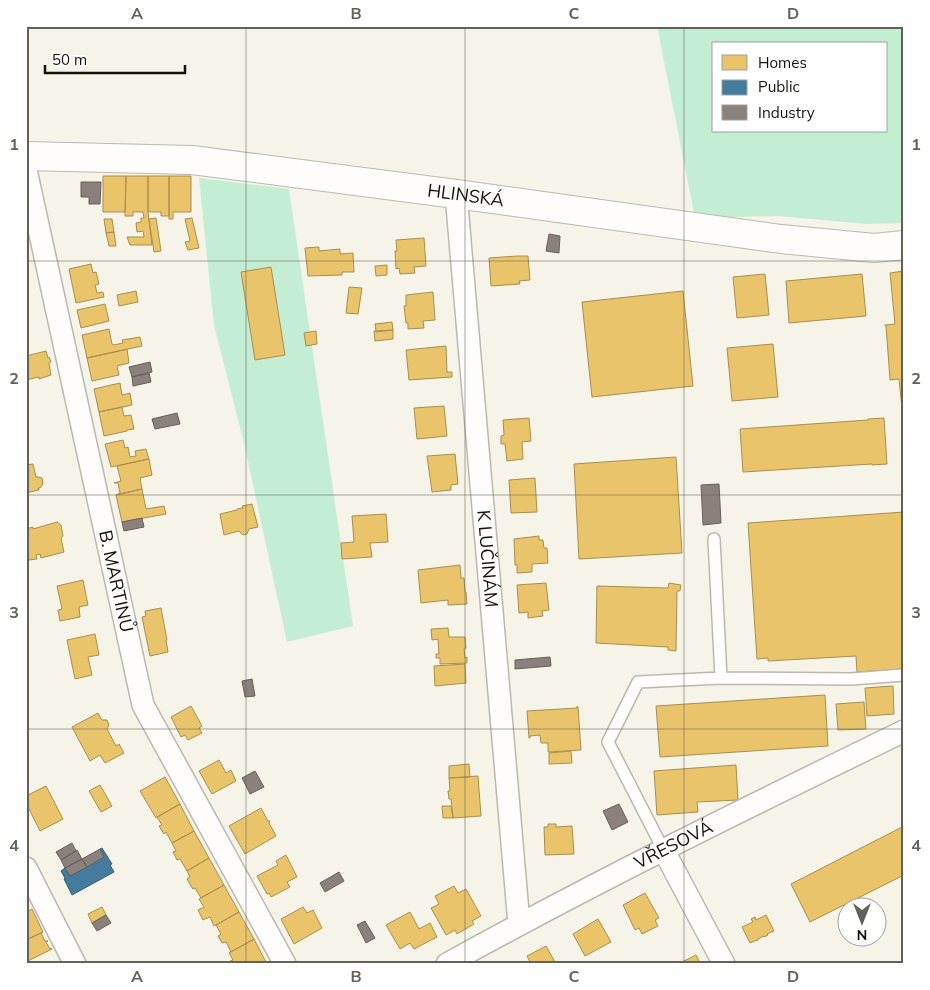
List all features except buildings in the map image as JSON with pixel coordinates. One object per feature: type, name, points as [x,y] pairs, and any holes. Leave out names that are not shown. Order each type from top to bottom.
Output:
[{"type":"street","name":"HLINSKÁ","points":[[26,156],[192,160],[781,239],[874,248],[904,245]]},
{"type":"street","name":"B. MARTINŮ","points":[[26,170],[143,705],[286,964]]},
{"type":"street","name":"K LUČINÁM","points":[[456,194],[519,924]]},
{"type":"street","name":"VŘESOVÁ","points":[[447,964],[519,924],[664,849],[904,731]]},
{"type":"street","points":[[664,849],[724,964]]},
{"type":"street","points":[[26,868],[74,964]]},
{"type":"lane","points":[[714,539],[721,678]]},
{"type":"lane","points":[[664,849],[608,742],[638,682],[721,678],[851,679],[904,675]]},
{"type":"green space","points":[[657,26],[904,26],[904,223],[866,224],[779,216],[695,218]]},
{"type":"green space","points":[[199,178],[289,189],[353,626],[287,642],[244,443],[214,325]]}]
